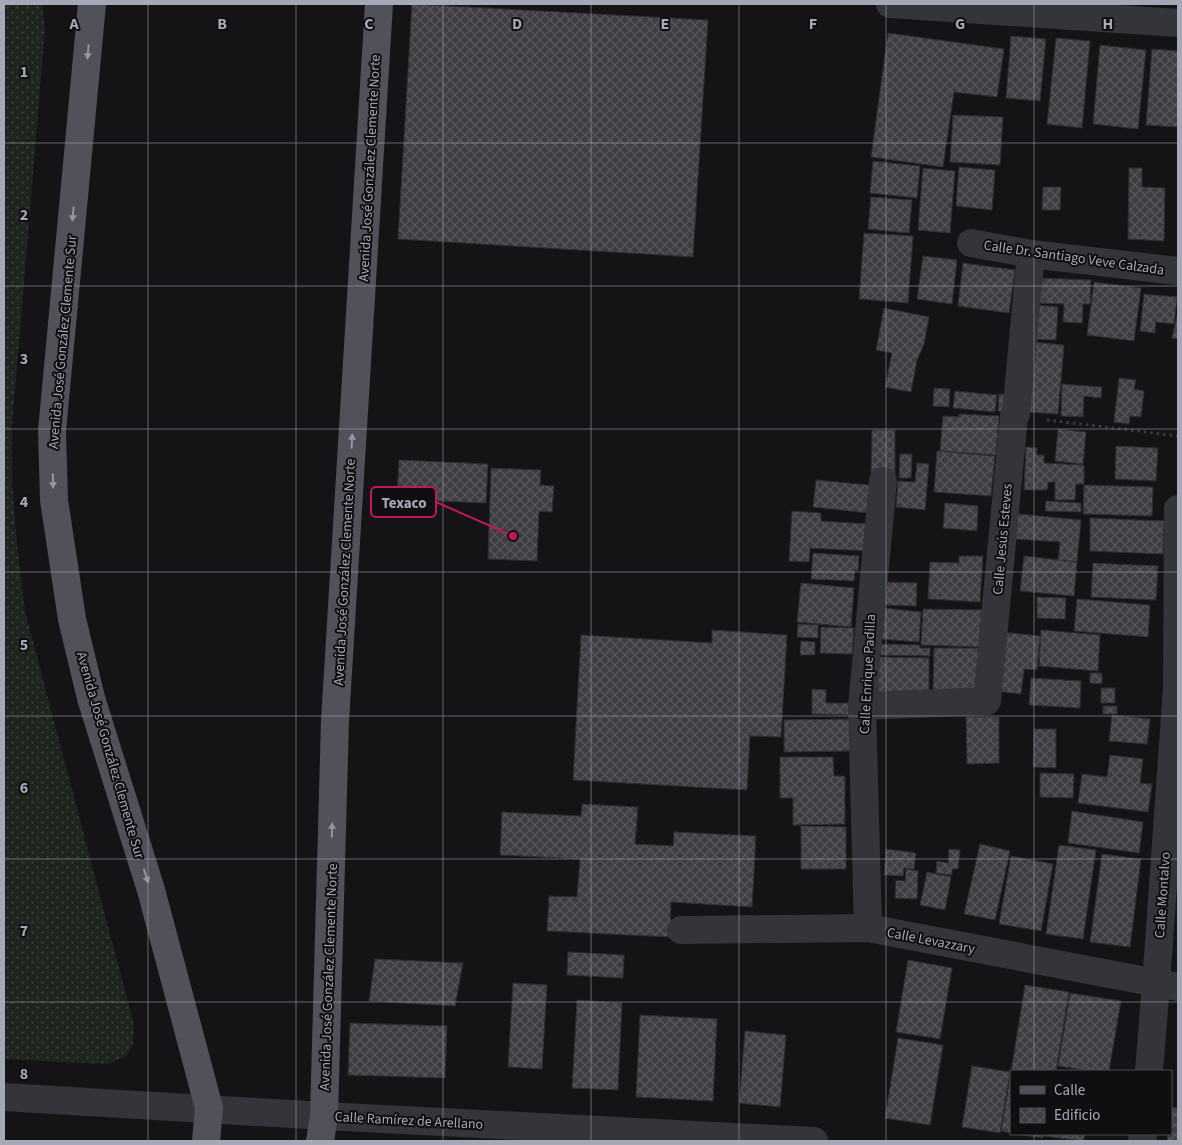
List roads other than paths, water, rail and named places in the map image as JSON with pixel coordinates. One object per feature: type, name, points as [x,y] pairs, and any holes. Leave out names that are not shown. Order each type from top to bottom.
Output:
[{"type":"main road","name":"Avenida José González Clemente Sur","points":[[92,4],[52,430],[54,500],[72,619],[91,698],[151,890],[209,1108],[206,1141]]},
{"type":"main road","name":"Avenida José González Clemente Norte","points":[[322,1129],[335,721],[378,4]]},
{"type":"street","points":[[890,4],[1135,12],[1178,24]]},
{"type":"street","name":"Calle Dr. Santiago Veve Calzada","points":[[971,243],[1031,254],[1178,271]]},
{"type":"street","name":"Calle Jesús Esteves","points":[[862,706],[987,701],[1031,254]]},
{"type":"street","name":"Calle Enrique Padilla","points":[[868,928],[862,706],[883,481]]},
{"type":"street","name":"Calle Montalvo","points":[[1148,1070],[1167,986],[1176,688],[1178,509]]},
{"type":"street","name":"Calle Levazzary","points":[[681,930],[868,928],[1167,986]]},
{"type":"street","name":"Calle Ramírez de Arellano","points":[[4,1097],[209,1108],[322,1129],[814,1141]]},
{"type":"place","name":"Texaco","points":[[513,536]]}]
